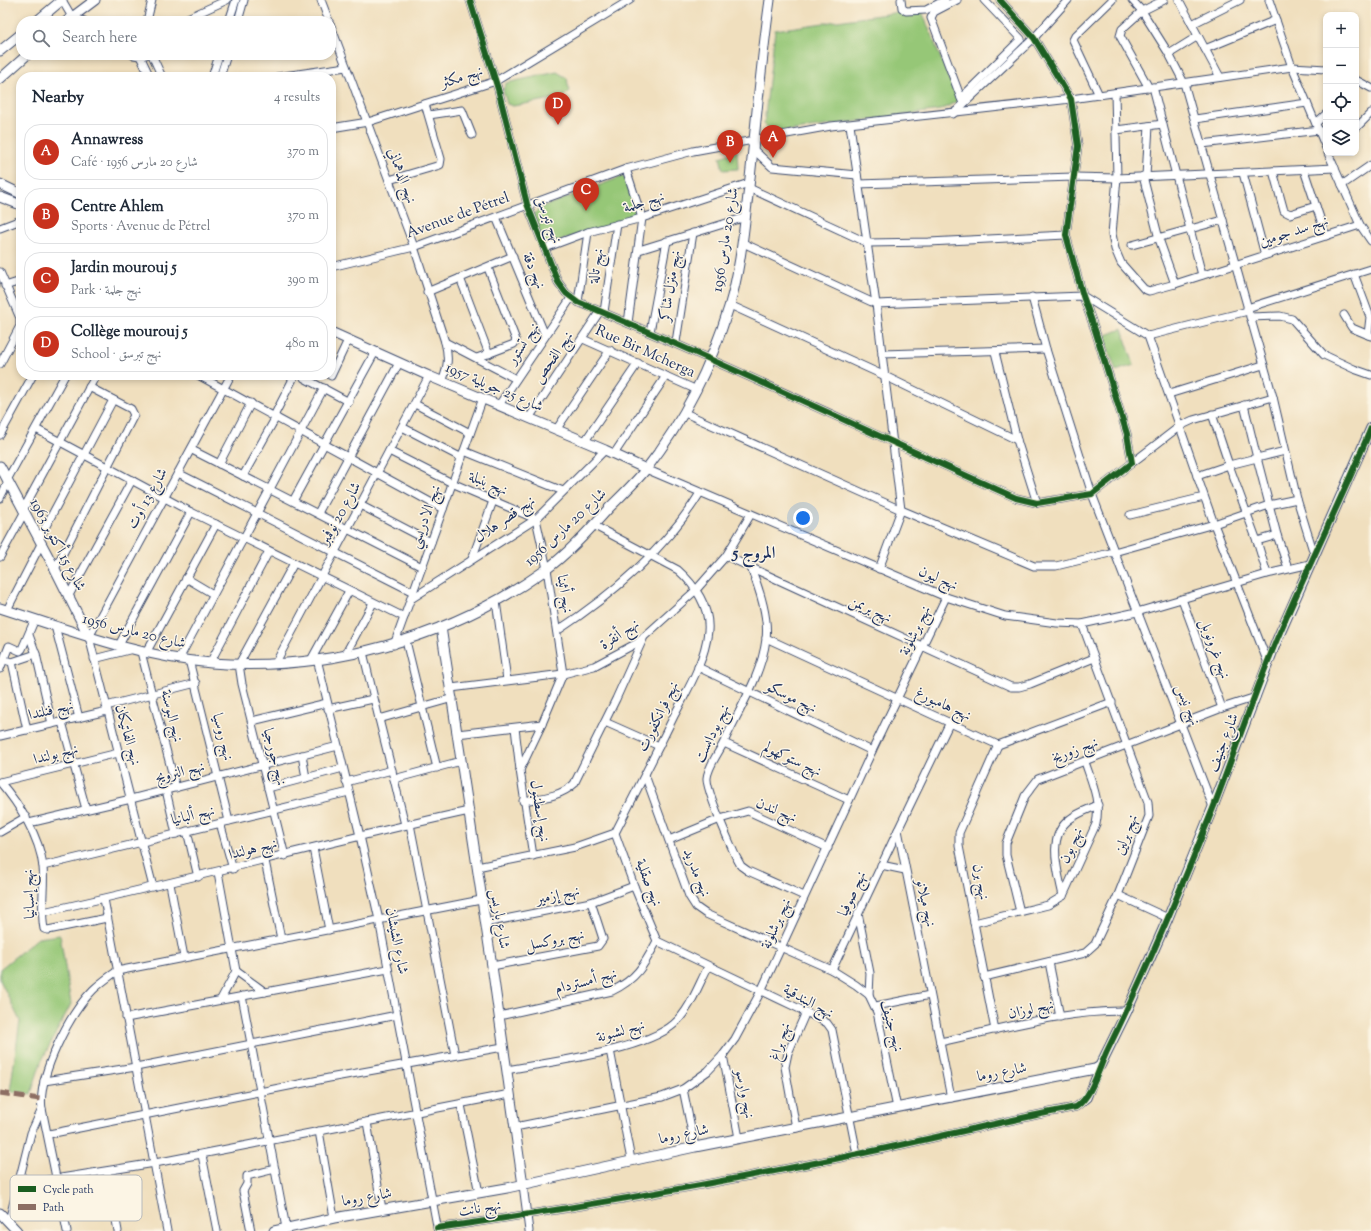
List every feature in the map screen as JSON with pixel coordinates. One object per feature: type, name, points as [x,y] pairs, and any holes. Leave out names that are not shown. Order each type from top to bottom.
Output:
[{"type":"street","points":[[43,16],[62,0],[69,16]]},
{"type":"street","points":[[74,16],[95,0]]},
{"type":"street","points":[[148,16],[152,0]]},
{"type":"street","points":[[192,16],[227,0]]},
{"type":"street","points":[[231,16],[236,0]]},
{"type":"street","points":[[239,16],[244,0]]},
{"type":"street","points":[[321,0],[327,16]]},
{"type":"street","name":"نهج تبرسق","points":[[470,0],[496,81],[527,204],[558,282],[571,298],[676,342],[893,443],[1016,498],[1037,503]]},
{"type":"street","name":"نهج مكثر","points":[[336,127],[368,122],[496,81],[630,0]]},
{"type":"street","name":"شارع 20 مارس 1956","points":[[4,609],[89,637],[140,651],[179,659],[210,663],[275,664],[314,660],[363,652],[406,641],[441,627],[496,601],[547,569],[594,525],[646,469],[685,413],[711,359],[730,305],[743,243],[754,145],[758,87],[770,0]]},
{"type":"street","points":[[901,0],[904,10],[913,11],[926,10],[945,0]]},
{"type":"street","points":[[957,0],[934,12],[931,18],[962,101]]},
{"type":"street","points":[[953,114],[962,101],[1021,40],[984,0]]},
{"type":"street","points":[[1000,0],[1034,38],[1071,99],[1078,146],[1066,235],[1083,296],[1127,434],[1132,463]]},
{"type":"street","points":[[962,101],[1034,38],[1068,0]]},
{"type":"street","points":[[1099,95],[1073,40],[1075,36],[1112,0]]},
{"type":"street","points":[[1132,0],[1142,10],[1169,54],[1184,83],[1273,397],[1297,499],[1314,554]]},
{"type":"street","points":[[1164,0],[1142,10],[1122,29],[1120,36],[1151,88],[1163,124],[1202,275]]},
{"type":"street","points":[[1179,0],[1220,77]]},
{"type":"street","points":[[1192,24],[1240,0]]},
{"type":"street","points":[[1269,0],[1292,67],[1323,141]]},
{"type":"street","points":[[1205,49],[1276,20]]},
{"type":"street","points":[[1169,54],[1198,36]]},
{"type":"street","points":[[0,51],[16,38]]},
{"type":"street","name":"نهج الدهماني","points":[[336,39],[414,247],[444,342],[448,355],[448,363],[442,382]]},
{"type":"street","points":[[0,79],[21,60]]},
{"type":"street","points":[[142,60],[148,72]]},
{"type":"street","points":[[154,60],[160,72]]},
{"type":"street","points":[[214,72],[217,60]]},
{"type":"street","points":[[222,72],[225,60]]},
{"type":"street","points":[[308,72],[346,66]]},
{"type":"street","name":"Avenue de Pétrel","points":[[336,266],[414,247],[527,204],[626,169],[665,157],[754,145],[831,126],[953,114],[1071,99],[1292,67],[1323,69]]},
{"type":"street","points":[[1359,83],[1371,88]]},
{"type":"street","points":[[1115,93],[1117,178]]},
{"type":"street","points":[[1195,119],[1306,103]]},
{"type":"street","points":[[389,180],[440,165],[442,159],[425,104]]},
{"type":"street","points":[[429,115],[462,110],[472,135]]},
{"type":"street","points":[[1359,125],[1371,113]]},
{"type":"street","points":[[1202,144],[1317,127],[1323,118]]},
{"type":"street","points":[[1116,130],[1163,124]]},
{"type":"street","points":[[850,125],[868,243],[901,510],[879,568]]},
{"type":"street","points":[[1149,126],[1145,176],[1160,239],[1174,284]]},
{"type":"street","points":[[754,145],[772,167],[857,175]]},
{"type":"street","points":[[1330,156],[1360,225],[1371,240]]},
{"type":"street","points":[[1342,185],[1371,164]]},
{"type":"street","points":[[858,184],[1074,177],[1117,178],[1335,168]]},
{"type":"street","points":[[626,169],[642,218],[639,250],[628,323]]},
{"type":"street","points":[[1304,170],[1326,236]]},
{"type":"street","points":[[1273,171],[1284,211],[1286,213],[1290,214],[1316,206]]},
{"type":"street","points":[[1243,172],[1265,255]]},
{"type":"street","name":"نهج سد جومين","points":[[1117,178],[1112,234],[1115,249],[1121,263],[1144,289],[1149,290],[1174,284],[1360,225]]},
{"type":"street","points":[[0,184],[16,192]]},
{"type":"street","points":[[749,186],[868,243],[1066,235]]},
{"type":"street","name":"نهج جلمة","points":[[545,248],[588,232],[642,218],[749,186]]},
{"type":"street","points":[[0,197],[16,204]]},
{"type":"street","name":"نهج دقة","points":[[496,217],[545,336]]},
{"type":"street","points":[[639,250],[746,217]]},
{"type":"street","points":[[1132,245],[1160,239],[1223,220]]},
{"type":"street","points":[[0,228],[16,222]]},
{"type":"street","name":"نهج تالة","points":[[602,312],[617,224]]},
{"type":"street","points":[[578,302],[588,232]]},
{"type":"street","name":"نهج منزل شاكر","points":[[676,342],[693,233]]},
{"type":"street","points":[[650,332],[666,241]]},
{"type":"street","points":[[743,243],[876,304],[1083,296],[1148,336],[1204,497],[1236,584],[1268,663]]},
{"type":"street","points":[[427,292],[488,268],[513,256]]},
{"type":"street","points":[[478,358],[514,344],[515,336],[488,268]]},
{"type":"street","points":[[1148,336],[1248,312],[1371,269]]},
{"type":"street","points":[[0,272],[3,284],[16,310]]},
{"type":"street","points":[[1344,315],[1352,328],[1370,336],[1370,317],[1354,274]]},
{"type":"street","points":[[460,278],[489,354]]},
{"type":"street","points":[[3,284],[16,282]]},
{"type":"street","name":"نهج نيس","points":[[1032,297],[1046,349],[1092,494],[1213,807]]},
{"type":"street","name":"نهج تستور","points":[[499,405],[571,298]]},
{"type":"street","points":[[730,305],[885,376],[1017,440]]},
{"type":"street","name":"نهج الفحص","points":[[529,418],[602,312]]},
{"type":"street","points":[[1248,312],[1292,319],[1324,355],[1371,375]]},
{"type":"street","points":[[0,364],[16,334]]},
{"type":"street","name":"شارع 25 جويلية 1957","points":[[336,334],[442,382],[585,441],[646,469]]},
{"type":"street","name":"Rue Bir Mcherga","points":[[583,339],[697,390]]},
{"type":"street","points":[[336,365],[348,340]]},
{"type":"street","points":[[444,342],[478,358],[516,379]]},
{"type":"street","points":[[882,354],[995,352],[1046,349]]},
{"type":"street","points":[[556,430],[610,350]]},
{"type":"street","points":[[293,501],[375,352]]},
{"type":"street","points":[[995,352],[1017,440],[1037,503],[1092,494],[1180,426],[1212,414],[1273,397]]},
{"type":"street","points":[[318,513],[399,363]]},
{"type":"street","points":[[585,441],[638,363]]},
{"type":"street","points":[[1169,394],[1263,365]]},
{"type":"street","name":"شارع 20 نوفمبر","points":[[275,664],[429,376]]},
{"type":"street","name":"نهج قصر هلال","points":[[412,596],[536,519],[563,491],[609,452],[666,376]]},
{"type":"street","points":[[0,435],[30,380]]},
{"type":"street","points":[[0,498],[62,380]]},
{"type":"street","points":[[1,554],[59,442],[93,380]]},
{"type":"street","points":[[208,380],[443,509]]},
{"type":"street","name":"شارع 13 أوت","points":[[89,637],[164,496],[192,450],[229,380]]},
{"type":"street","points":[[243,476],[293,380]]},
{"type":"street","points":[[308,380],[348,402]]},
{"type":"street","points":[[56,569],[134,415],[130,409],[89,388]]},
{"type":"street","points":[[179,659],[324,388]]},
{"type":"street","name":"نهج الادريسي","points":[[394,645],[483,398]]},
{"type":"street","points":[[4,609],[113,400]]},
{"type":"street","points":[[219,464],[251,403]]},
{"type":"street","points":[[415,404],[470,433]]},
{"type":"street","points":[[1244,405],[1277,535],[1288,568]]},
{"type":"street","points":[[685,413],[901,510],[1034,566],[1056,566],[1114,552],[1214,524],[1247,511],[1297,499]]},
{"type":"street","points":[[1212,414],[1229,465],[1247,511],[1267,574]]},
{"type":"street","points":[[402,427],[462,458]]},
{"type":"street","name":"شارع جنيف","points":[[1100,1066],[1168,918],[1213,807],[1268,663],[1314,554],[1371,428]]},
{"type":"street","points":[[36,430],[164,496],[191,512],[404,618]]},
{"type":"street","points":[[192,450],[348,528],[422,567]]},
{"type":"street","points":[[464,450],[563,491]]},
{"type":"street","name":"نهج بنبلة","points":[[389,451],[452,483],[536,519]]},
{"type":"street","points":[[1197,476],[1229,465],[1285,451]]},
{"type":"street","name":"شارع 15 أكتوبر 1963","points":[[0,466],[23,511],[56,569],[68,597],[89,637]]},
{"type":"street","name":"نهج ليون","points":[[646,469],[946,598],[1005,616],[1051,622],[1082,624],[1137,612],[1288,568],[1310,564]]},
{"type":"street","points":[[178,474],[335,552],[412,596]]},
{"type":"street","points":[[68,597],[132,480]]},
{"type":"street","points":[[557,631],[608,594],[651,554],[700,493]]},
{"type":"street","points":[[1130,515],[1204,497]]},
{"type":"street","points":[[472,559],[493,501]]},
{"type":"street","points":[[360,505],[431,542]]},
{"type":"street","points":[[120,645],[191,512]]},
{"type":"street","name":"نهج أنقرة","points":[[451,688],[563,674],[594,666],[626,650],[644,637],[696,590],[726,556],[751,514]]},
{"type":"street","name":"نهج أثينا","points":[[536,519],[547,569],[563,674]]},
{"type":"street","points":[[94,660],[140,651],[186,578],[216,524]]},
{"type":"street","name":"نهج فرانكفورت","points":[[594,525],[651,554],[678,570],[689,579],[696,590],[706,613],[708,630],[698,667],[615,833]]},
{"type":"street","points":[[1257,541],[1277,535]]},
{"type":"street","points":[[210,663],[269,551]]},
{"type":"street","name":"نهج بريمن","points":[[726,556],[922,648],[1002,684],[1016,688],[1094,658]]},
{"type":"street","points":[[239,664],[294,564]]},
{"type":"street","name":"نهج بودابست","points":[[751,568],[758,587],[764,611],[766,638],[758,668],[749,692],[707,778],[720,819],[734,855],[741,866],[748,871],[804,896]]},
{"type":"street","points":[[758,587],[769,576]]},
{"type":"street","points":[[186,578],[213,594]]},
{"type":"street","points":[[314,660],[349,591]]},
{"type":"street","name":"نهج برشلونة","points":[[515,1127],[619,1107],[662,1097],[683,1090],[708,1071],[723,1056],[735,1039],[761,991],[872,751],[946,598]]},
{"type":"street","name":"نهج غرونوبل","points":[[1182,599],[1222,708]]},
{"type":"street","points":[[496,601],[507,680]]},
{"type":"street","points":[[345,655],[373,603]]},
{"type":"street","points":[[0,669],[9,646],[22,650],[35,619]]},
{"type":"street","name":"نهج برلين","points":[[984,977],[1049,962],[1090,950],[1095,944],[1118,895],[1149,816],[1148,802],[1082,624]]},
{"type":"street","points":[[55,626],[79,718]]},
{"type":"street","name":"شارع باريس","points":[[441,627],[453,698],[529,1231]]},
{"type":"street","points":[[29,635],[36,654],[52,724]]},
{"type":"street","name":"نهج الفاتيكان","points":[[89,637],[142,841],[152,887]]},
{"type":"street","points":[[523,801],[559,794],[568,790],[574,784],[605,722],[644,637]]},
{"type":"street","name":"نهج هامبورغ","points":[[766,638],[998,745]]},
{"type":"street","points":[[406,641],[437,768]]},
{"type":"street","name":"نهج البوسنة","points":[[140,651],[153,694],[176,788]]},
{"type":"street","points":[[363,652],[373,699],[407,825],[428,911],[455,1055]]},
{"type":"street","points":[[4,660],[12,662],[36,654]]},
{"type":"street","name":"نهج روسيا","points":[[190,660],[229,821]]},
{"type":"street","name":"شارع الشيشان","points":[[314,660],[328,706],[379,920],[417,1112],[437,1229]]},
{"type":"street","points":[[12,662],[27,730]]},
{"type":"street","name":"نهج جورجيا","points":[[239,664],[242,684],[284,856]]},
{"type":"street","name":"نهج موسكو","points":[[698,667],[872,751]]},
{"type":"street","name":"نهج إسطنبول","points":[[520,770],[542,724],[563,674]]},
{"type":"street","name":"نهج فنلندا","points":[[0,736],[79,718],[153,694],[196,684]]},
{"type":"street","name":"نهج زوريخ","points":[[1020,912],[1006,849],[1008,835],[1016,815],[1025,796],[1038,779],[1182,725],[1222,708],[1256,697]]},
{"type":"street","points":[[379,719],[453,698]]},
{"type":"street","points":[[252,721],[373,699]]},
{"type":"street","points":[[998,745],[1112,702]]},
{"type":"street","points":[[62,722],[86,809]]},
{"type":"street","points":[[605,722],[659,746]]},
{"type":"street","points":[[898,830],[950,722]]},
{"type":"street","points":[[457,734],[542,724]]},
{"type":"street","name":"نهج إسطنبول","points":[[515,728],[523,801],[533,856]]},
{"type":"street","name":"نهج ستوكهولم","points":[[724,743],[849,800]]},
{"type":"street","name":"نهج برن","points":[[996,1030],[984,977],[959,846],[959,833],[998,745]]},
{"type":"street","name":"نهج النرويج","points":[[0,832],[27,820],[131,799],[338,746]]},
{"type":"street","name":"نهج بولندا","points":[[0,782],[118,753]]},
{"type":"street","points":[[302,756],[306,778]]},
{"type":"street","points":[[394,779],[461,761]]},
{"type":"street","name":"نهج بون","points":[[1063,896],[1096,824],[1098,805],[1085,762]]},
{"type":"street","points":[[268,788],[343,768]]},
{"type":"street","points":[[346,782],[392,770]]},
{"type":"street","name":"نهج مدريد","points":[[645,775],[689,896],[696,908],[706,914],[832,970]]},
{"type":"street","name":"نهج إسبانيا","points":[[0,782],[13,797],[27,820],[43,866],[43,912],[44,926],[46,930],[107,918]]},
{"type":"street","points":[[166,790],[176,834]]},
{"type":"street","name":"نهج ألبانيا","points":[[43,866],[349,792]]},
{"type":"street","name":"نهج بون","points":[[1063,896],[1055,855],[1057,840],[1068,820],[1098,805]]},
{"type":"street","name":"نهج هولندا","points":[[43,912],[170,884],[360,836],[469,811]]},
{"type":"street","name":"نهج لندن","points":[[669,840],[720,819],[748,812],[828,848]]},
{"type":"street","points":[[220,823],[232,869]]},
{"type":"street","name":"نهج صوفيا","points":[[832,970],[898,830]]},
{"type":"street","name":"نهج ميلانو","points":[[898,830],[951,1098]]},
{"type":"street","points":[[186,831],[198,877]]},
{"type":"street","points":[[477,867],[575,847],[615,833]]},
{"type":"street","name":"نهج صقلية","points":[[615,833],[634,886],[658,941]]},
{"type":"street","points":[[313,848],[329,930]]},
{"type":"street","points":[[265,861],[281,939]]},
{"type":"street","points":[[881,865],[905,870]]},
{"type":"street","points":[[218,872],[236,971],[221,999]]},
{"type":"street","points":[[170,884],[184,957]]},
{"type":"street","name":"نهج إزمير","points":[[485,923],[591,902],[634,886]]},
{"type":"street","points":[[1118,895],[1168,918]]},
{"type":"street","points":[[974,923],[1048,904],[1063,896]]},
{"type":"street","points":[[104,899],[167,1231]]},
{"type":"street","points":[[56,1175],[49,1134],[40,1100],[44,1082],[60,1040],[81,1006],[92,991],[117,971],[481,900]]},
{"type":"street","name":"نهج بروكسل","points":[[492,966],[598,946],[603,939],[591,902]]},
{"type":"street","points":[[858,913],[870,974],[869,995]]},
{"type":"street","name":"نهج البندقية","points":[[658,941],[708,967],[827,1023],[832,1030],[857,1154]]},
{"type":"street","name":"نهج أمستردام","points":[[499,1016],[612,991],[626,984],[637,975],[658,941]]},
{"type":"street","points":[[1049,962],[1060,1017]]},
{"type":"street","name":"نهج لشبونة","points":[[507,1070],[610,1050],[646,1040],[674,1025],[684,1014],[708,967]]},
{"type":"street","points":[[126,1018],[221,999],[388,969]]},
{"type":"street","name":"نهج جنيف","points":[[832,970],[869,995],[876,1006],[897,1108]]},
{"type":"street","points":[[236,971],[264,992]]},
{"type":"street","points":[[876,1006],[930,995]]},
{"type":"street","points":[[242,996],[286,1228]]},
{"type":"street","name":"نهج لوزان","points":[[940,1042],[1060,1017],[1110,1010],[1127,1010]]},
{"type":"street","name":"نهج براغ","points":[[796,1128],[788,1091],[785,1067],[788,1053],[806,1012]]},
{"type":"street","points":[[44,1082],[251,1045],[397,1015]]},
{"type":"street","points":[[49,1134],[260,1092],[503,1047]]},
{"type":"street","points":[[610,1050],[619,1107],[631,1160]]},
{"type":"street","name":"نهج وارسو","points":[[723,1056],[739,1138]]},
{"type":"street","name":"شارع روما","points":[[274,1231],[382,1209],[523,1185],[631,1160],[951,1098],[987,1089],[1089,1072],[1100,1066]]},
{"type":"street","name":"نهج نانت","points":[[437,1229],[616,1200],[857,1154],[1076,1107],[1087,1098],[1100,1066]]},
{"type":"street","points":[[683,1090],[695,1147]]},
{"type":"street","points":[[88,1175],[202,1155],[417,1112],[462,1105],[510,1094]]},
{"type":"street","points":[[462,1105],[479,1193]]},
{"type":"street","points":[[20,1175],[31,1133],[42,1109]]},
{"type":"street","points":[[367,1122],[382,1209]]},
{"type":"street","points":[[319,1131],[334,1218]]},
{"type":"street","points":[[202,1155],[217,1231]]},
{"type":"street","points":[[251,1231],[243,1191],[247,1184],[247,1176],[275,1169]]},
{"type":"street","points":[[0,1213],[17,1231]]},
{"type":"street","points":[[8,1221],[10,1213]]},
{"type":"street","points":[[65,1221],[67,1231]]},
{"type":"street","points":[[116,1221],[118,1231]]},
{"type":"green space","points":[[921,9],[958,101],[940,110],[773,133],[764,124],[775,30]]},
{"type":"green space","points":[[557,72],[567,78],[569,91],[563,97],[513,106],[507,104],[503,90],[506,83]]},
{"type":"green space","points":[[737,151],[738,169],[723,170],[720,157]]},
{"type":"green space","points":[[624,176],[637,217],[545,245],[532,215],[542,207]]},
{"type":"green space","points":[[1122,329],[1134,365],[1116,371],[1104,336]]},
{"type":"green space","points":[[60,935],[71,1004],[41,1062],[31,1094],[10,1091],[20,1021],[0,980],[0,969],[38,938]]},
{"type":"marked path","points":[[0,1093],[40,1099]]},
{"type":"cycle path","points":[[470,0],[498,89],[527,204],[558,282],[566,293],[578,302],[743,374],[1016,498],[1037,503],[1092,494],[1132,463],[1127,434],[1083,296],[1066,235],[1078,146],[1071,99],[1034,38],[1000,0]]},
{"type":"cycle path","points":[[437,1228],[596,1203],[754,1175],[1076,1107],[1082,1102],[1095,1081],[1163,929],[1214,806],[1277,639],[1371,428]]},
{"type":"place","name":"Collège mourouj 5","points":[[558,125]]},
{"type":"place","name":"Annawress","points":[[773,158]]},
{"type":"place","name":"Centre Ahlem","points":[[730,163]]},
{"type":"place","name":"Jardin mourouj 5","points":[[586,211]]},
{"type":"district","name":"المروج 5","points":[[754,554]]}]
